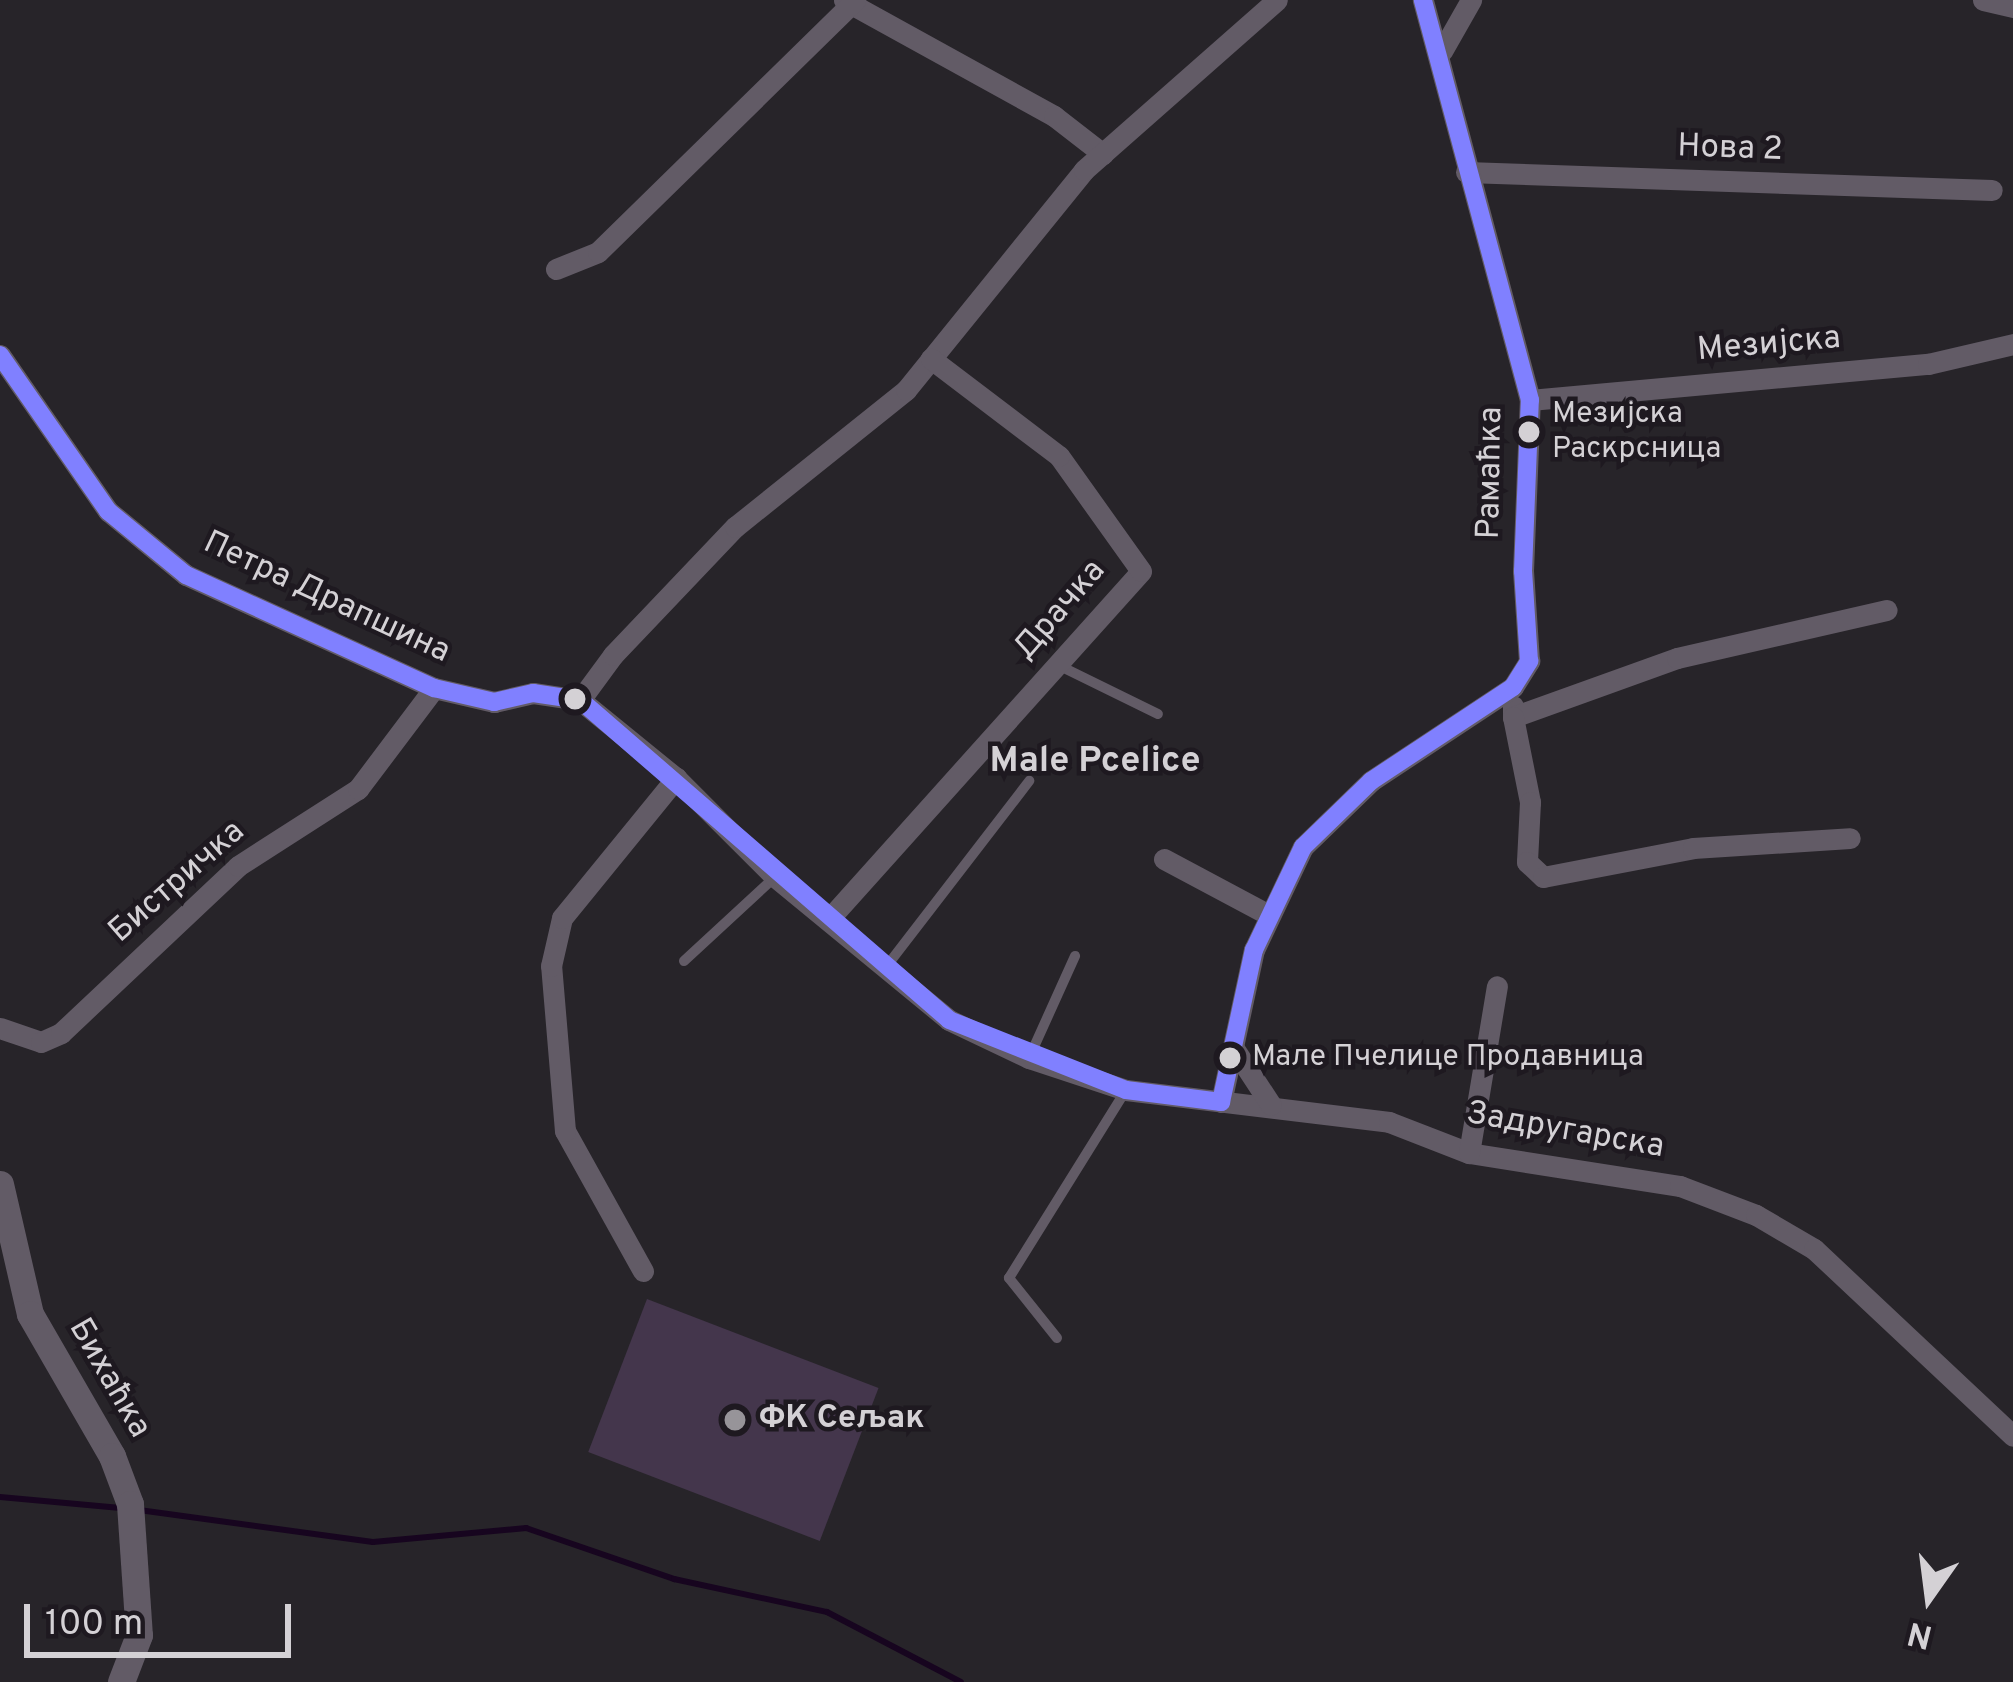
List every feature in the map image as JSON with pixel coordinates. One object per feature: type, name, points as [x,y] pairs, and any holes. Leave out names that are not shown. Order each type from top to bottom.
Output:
[{"type":"street","points":[[580,700],[735,527],[906,390],[1103,154],[1277,0]]},
{"type":"street","name":"Рамаћка","points":[[1423,0],[1442,51],[1466,172],[1530,400],[1523,571],[1529,661],[1514,687],[1513,717]]},
{"type":"street","points":[[1442,51],[1472,0]]},
{"type":"street","points":[[1983,0],[2013,7]]},
{"type":"street","points":[[556,269],[598,252],[850,1],[1054,116],[1103,154]]},
{"type":"street","name":"Нова 2","points":[[1466,172],[1992,190]]},
{"type":"street","name":"Мезијска","points":[[1530,400],[1928,364],[2013,344]]},
{"type":"street","name":"Петра Драпшина","points":[[0,355],[8,384],[107,511],[186,574],[434,688],[494,701],[533,693],[580,700]]},
{"type":"street","name":"Драчка","points":[[829,919],[940,788],[1060,666],[1141,571],[1059,456],[931,359]]},
{"type":"street","points":[[1850,838],[1693,848],[1544,877],[1527,862],[1530,802],[1513,717],[1676,658],[1887,610]]},
{"type":"street","points":[[1221,1102],[1267,914],[1303,847],[1371,781],[1514,687]]},
{"type":"street","name":"Бистричка","points":[[0,1028],[41,1042],[62,1033],[238,866],[358,789],[434,688]]},
{"type":"street","name":"Задругарска","points":[[580,700],[676,778],[775,878],[949,1020],[1029,1058],[1126,1090],[1389,1122],[1469,1153],[1680,1186],[1756,1216],[1814,1249],[2013,1436]]},
{"type":"street","points":[[643,1271],[565,1131],[551,966],[562,918],[676,778]]},
{"type":"street","points":[[1164,859],[1267,914]]},
{"type":"street","points":[[1469,1153],[1497,986]]},
{"type":"street","points":[[1233,1047],[1271,1105]]},
{"type":"street","name":"Бихаћка","points":[[0,1184],[30,1314],[112,1456],[131,1510],[139,1634],[121,1682]]},
{"type":"lane","points":[[1060,666],[1158,714]]},
{"type":"lane","points":[[884,969],[1029,781]]},
{"type":"lane","points":[[684,961],[775,878]]},
{"type":"lane","points":[[1029,1058],[1075,956]]},
{"type":"lane","points":[[1057,1338],[1009,1278],[1126,1090]]},
{"type":"shaded area","name":"ФК Сељак","points":[[647,1299],[879,1388],[820,1541],[588,1452]]},
{"type":"waterway","points":[[0,1497],[120,1508]]},
{"type":"waterway","points":[[139,1510],[373,1542],[526,1528],[674,1579],[827,1612],[961,1682]]},
{"type":"transit line","points":[[0,355],[108,511],[186,575],[434,688],[494,702],[533,693],[580,700],[949,1020],[1126,1090],[1221,1102],[1254,950],[1303,847],[1371,781],[1513,687],[1529,661],[1523,571],[1530,400],[1423,0]]},
{"type":"place","name":"Мезијска Раскрсница","points":[[1529,432]]},
{"type":"place","name":"Мале Пчелице Продавница","points":[[1230,1058]]},
{"type":"place","name":"ФК Сељак","points":[[735,1420]]},
{"type":"district","name":"Male Pcelice","points":[[1095,763]]}]
